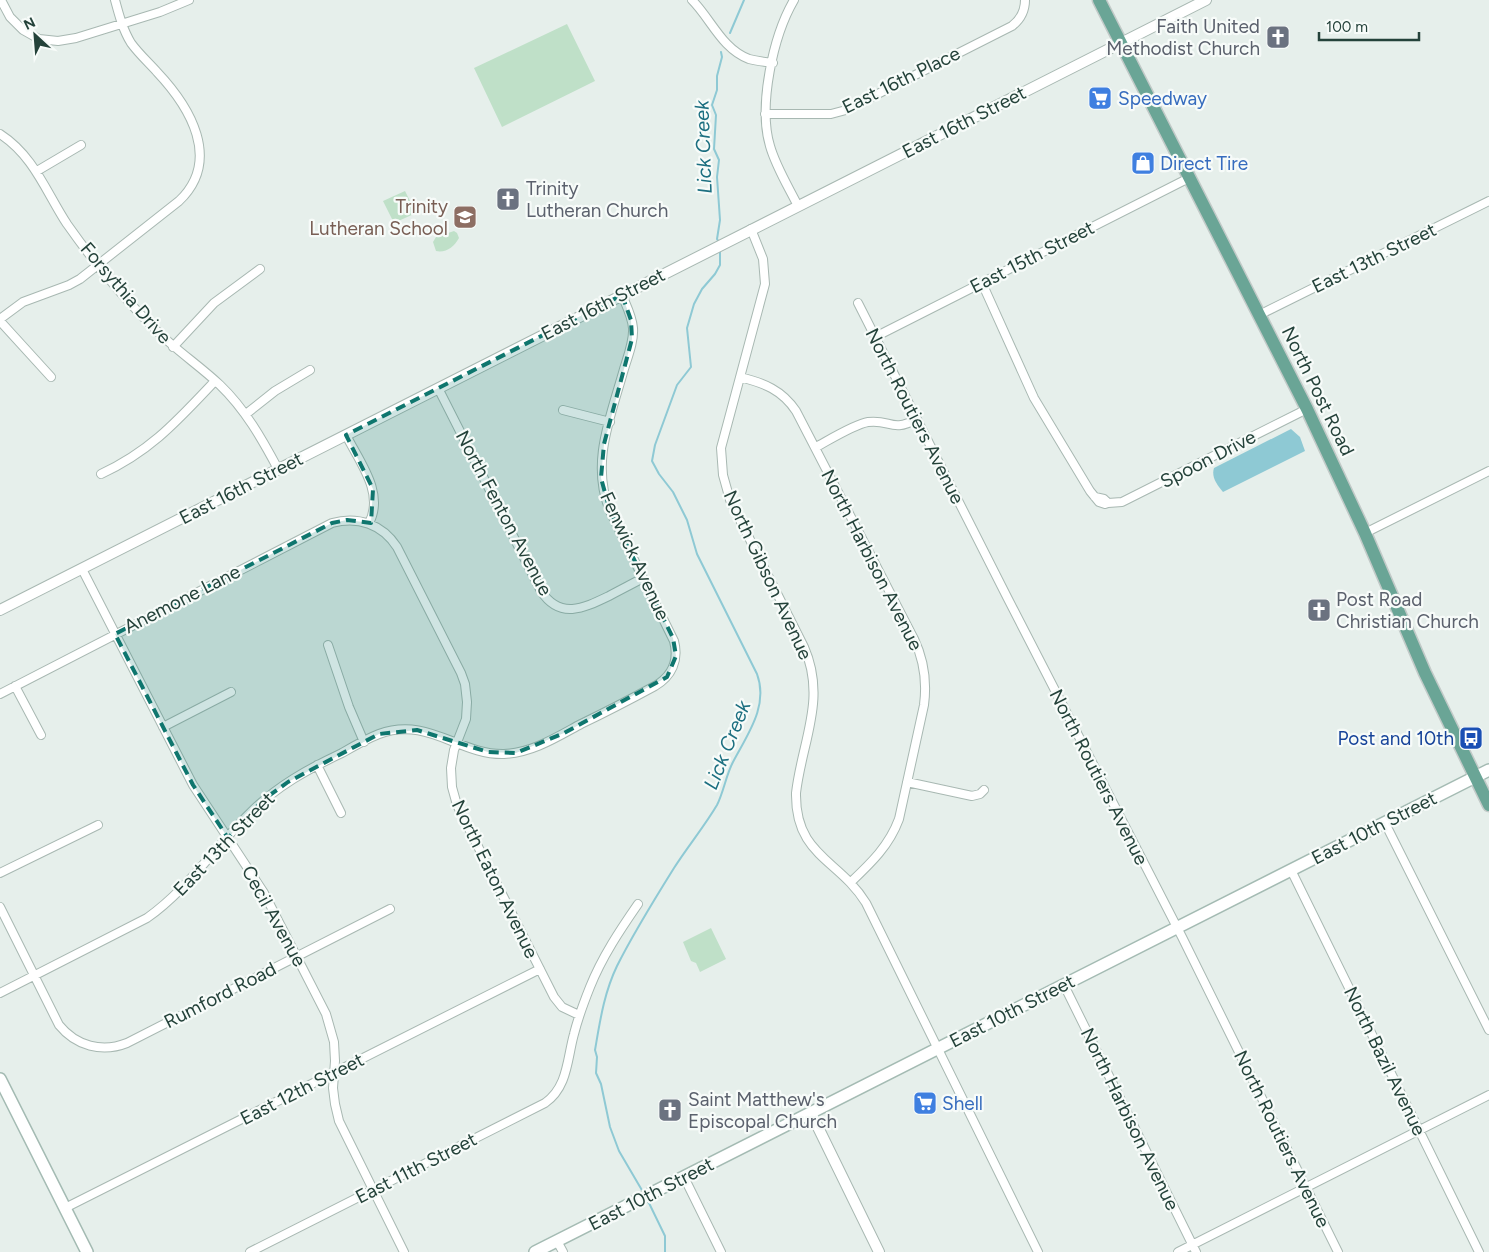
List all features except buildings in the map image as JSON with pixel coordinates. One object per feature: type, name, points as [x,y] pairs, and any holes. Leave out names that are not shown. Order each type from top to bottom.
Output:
[{"type":"main road","name":"North Post Road","points":[[1099,0],[1307,409],[1365,532],[1424,673],[1489,805]]},
{"type":"main road","name":"East 10th Street","points":[[535,1252],[1489,770]]},
{"type":"main road","points":[[0,1079],[87,1252]]},
{"type":"street","points":[[0,0],[16,24],[33,37],[58,41],[122,24],[160,12],[189,0]]},
{"type":"street","points":[[50,377],[0,320],[23,302],[75,282],[99,265],[179,201],[195,180],[200,165],[200,149],[192,122],[164,80],[134,47],[122,24],[115,0]]},
{"type":"street","points":[[692,0],[723,40],[735,52],[749,58],[773,63]]},
{"type":"street","points":[[794,0],[781,26],[765,114],[766,131],[772,152],[798,206]]},
{"type":"street","name":"East 16th Place","points":[[765,114],[830,114],[846,110],[1012,26],[1018,21],[1024,10],[1025,0]]},
{"type":"street","name":"East 16th Street","points":[[0,610],[1206,0]]},
{"type":"street","name":"Forsythia Drive","points":[[0,134],[24,154],[37,171],[68,225],[138,312],[173,346],[215,381],[246,414],[278,469]]},
{"type":"street","points":[[37,171],[81,145]]},
{"type":"street","name":"East 15th Street","points":[[875,337],[1189,178]]},
{"type":"street","name":"East 13th Street","points":[[1259,315],[1489,200]]},
{"type":"street","name":"North Gibson Avenue","points":[[751,229],[762,253],[765,284],[723,439],[722,475],[730,500],[804,647],[812,671],[815,689],[814,708],[796,793],[796,805],[800,824],[806,838],[817,853],[850,882],[866,903],[1038,1252]]},
{"type":"street","points":[[173,346],[214,303],[260,270]]},
{"type":"street","name":"Spoon Drive","points":[[982,283],[1034,398],[1090,492],[1102,504],[1122,502],[1307,409]]},
{"type":"street","name":"Fenwick Avenue","points":[[622,295],[631,317],[632,336],[602,456],[601,475],[603,490],[610,511],[674,641],[676,653],[671,670]]},
{"type":"street","name":"North Routiers Avenue","points":[[858,303],[1177,928],[1338,1252]]},
{"type":"street","points":[[246,414],[275,391],[310,370]]},
{"type":"street","name":"North Harbison Avenue","points":[[740,377],[765,384],[784,396],[796,410],[914,639],[922,659],[925,674],[925,699],[899,819],[893,835],[878,856],[850,882]]},
{"type":"street","points":[[102,474],[129,460],[153,443],[215,381]]},
{"type":"street","name":"North Fenton Avenue","points":[[438,388],[541,591],[549,600],[563,608],[578,609],[590,605],[643,578]]},
{"type":"street","points":[[563,410],[610,422]]},
{"type":"street","points":[[816,447],[865,423],[878,422],[892,426],[901,426],[917,419]]},
{"type":"street","points":[[346,434],[373,489],[374,508],[369,523]]},
{"type":"street","points":[[1365,532],[1489,471]]},
{"type":"street","name":"Anemone Lane","points":[[0,694],[332,523],[347,520],[369,523]]},
{"type":"street","name":"North Eaton Avenue","points":[[369,523],[387,534],[397,546],[463,677],[467,709],[465,722],[450,768],[455,799],[558,1003],[568,1011],[579,1015]]},
{"type":"street","name":"Cecil Avenue","points":[[82,569],[196,790],[264,893],[331,1026],[335,1048],[334,1097],[340,1121],[404,1252]]},
{"type":"street","points":[[328,645],[349,707],[364,742]]},
{"type":"street","name":"East 13th Street","points":[[0,993],[141,921],[160,909],[263,800],[288,782],[317,765],[364,742],[388,732],[417,730],[494,753],[510,754],[528,750],[655,686],[666,679],[671,670]]},
{"type":"street","points":[[15,686],[40,734]]},
{"type":"street","points":[[163,727],[231,692]]},
{"type":"street","points":[[317,765],[341,813]]},
{"type":"street","points":[[907,782],[972,796],[980,794],[984,790]]},
{"type":"street","points":[[1385,823],[1489,1030]]},
{"type":"street","points":[[0,873],[98,825]]},
{"type":"street","name":"North Bazil Avenue","points":[[1291,870],[1479,1252]]},
{"type":"street","name":"East 11th Street","points":[[250,1252],[545,1103],[552,1097],[560,1087],[579,1015],[593,981],[611,945],[638,904]]},
{"type":"street","points":[[0,907],[34,976]]},
{"type":"street","name":"Rumford Road","points":[[34,976],[55,1020],[63,1030],[78,1042],[87,1045],[102,1048],[115,1046],[126,1043],[390,910]]},
{"type":"street","name":"East 12th Street","points":[[65,1208],[540,969]]},
{"type":"street","name":"North Harbison Avenue","points":[[1064,985],[1194,1248]]},
{"type":"street","points":[[1178,1252],[1194,1248],[1306,1187],[1489,1095]]},
{"type":"street","points":[[811,1113],[879,1252]]},
{"type":"street","points":[[684,1177],[721,1252]]},
{"type":"street","points":[[557,1241],[563,1252]]},
{"type":"highlighted area","points":[[622,295],[631,320],[632,339],[604,444],[601,478],[610,511],[673,638],[676,656],[667,677],[564,733],[516,753],[488,752],[417,730],[379,734],[288,782],[263,800],[228,838],[193,785],[115,634],[332,523],[347,520],[371,523],[373,489],[346,435]]},
{"type":"green space","points":[[567,24],[595,81],[502,127],[474,68]]},
{"type":"green space","points":[[405,191],[416,213],[394,223],[383,201]]},
{"type":"green space","points":[[454,231],[459,238],[455,244],[449,249],[436,251],[433,242],[436,237]]},
{"type":"green space","points":[[711,928],[726,959],[700,972],[696,963],[691,961],[683,942]]},
{"type":"water","points":[[1291,429],[1300,437],[1305,451],[1223,492],[1214,478],[1214,468]]},
{"type":"waterway","name":"Lick Creek","points":[[730,33],[744,0]]},
{"type":"waterway","name":"Lick Creek","points":[[719,242],[717,239],[720,220],[717,177],[719,160],[714,149],[716,115],[712,105],[717,90],[717,76],[722,57],[721,52]]},
{"type":"waterway","name":"Lick Creek","points":[[643,1192],[619,1151],[610,1127],[601,1084],[596,1073],[597,1057],[595,1050],[603,1007],[617,966],[630,941],[674,868],[717,805],[731,767],[755,720],[760,697],[757,674],[697,554],[687,520],[673,492],[652,461],[655,445],[677,385],[691,367],[687,328],[694,304],[702,289],[720,265],[720,251]]},
{"type":"waterway","name":"Lick Creek","points":[[648,1201],[665,1236],[665,1252]]},
{"type":"place","name":"Faith United Methodist Church","points":[[1278,37]]},
{"type":"place","name":"Speedway","points":[[1100,98]]},
{"type":"place","name":"Direct Tire","points":[[1143,163]]},
{"type":"place","name":"Trinity Lutheran Church","points":[[508,199]]},
{"type":"place","name":"Trinity Lutheran School","points":[[465,217]]},
{"type":"place","name":"Post Road Christian Church","points":[[1319,610]]},
{"type":"place","name":"Post and 10th","points":[[1471,738]]},
{"type":"place","name":"Shell","points":[[925,1103]]},
{"type":"place","name":"Saint Matthew's Episcopal Church","points":[[670,1110]]}]
